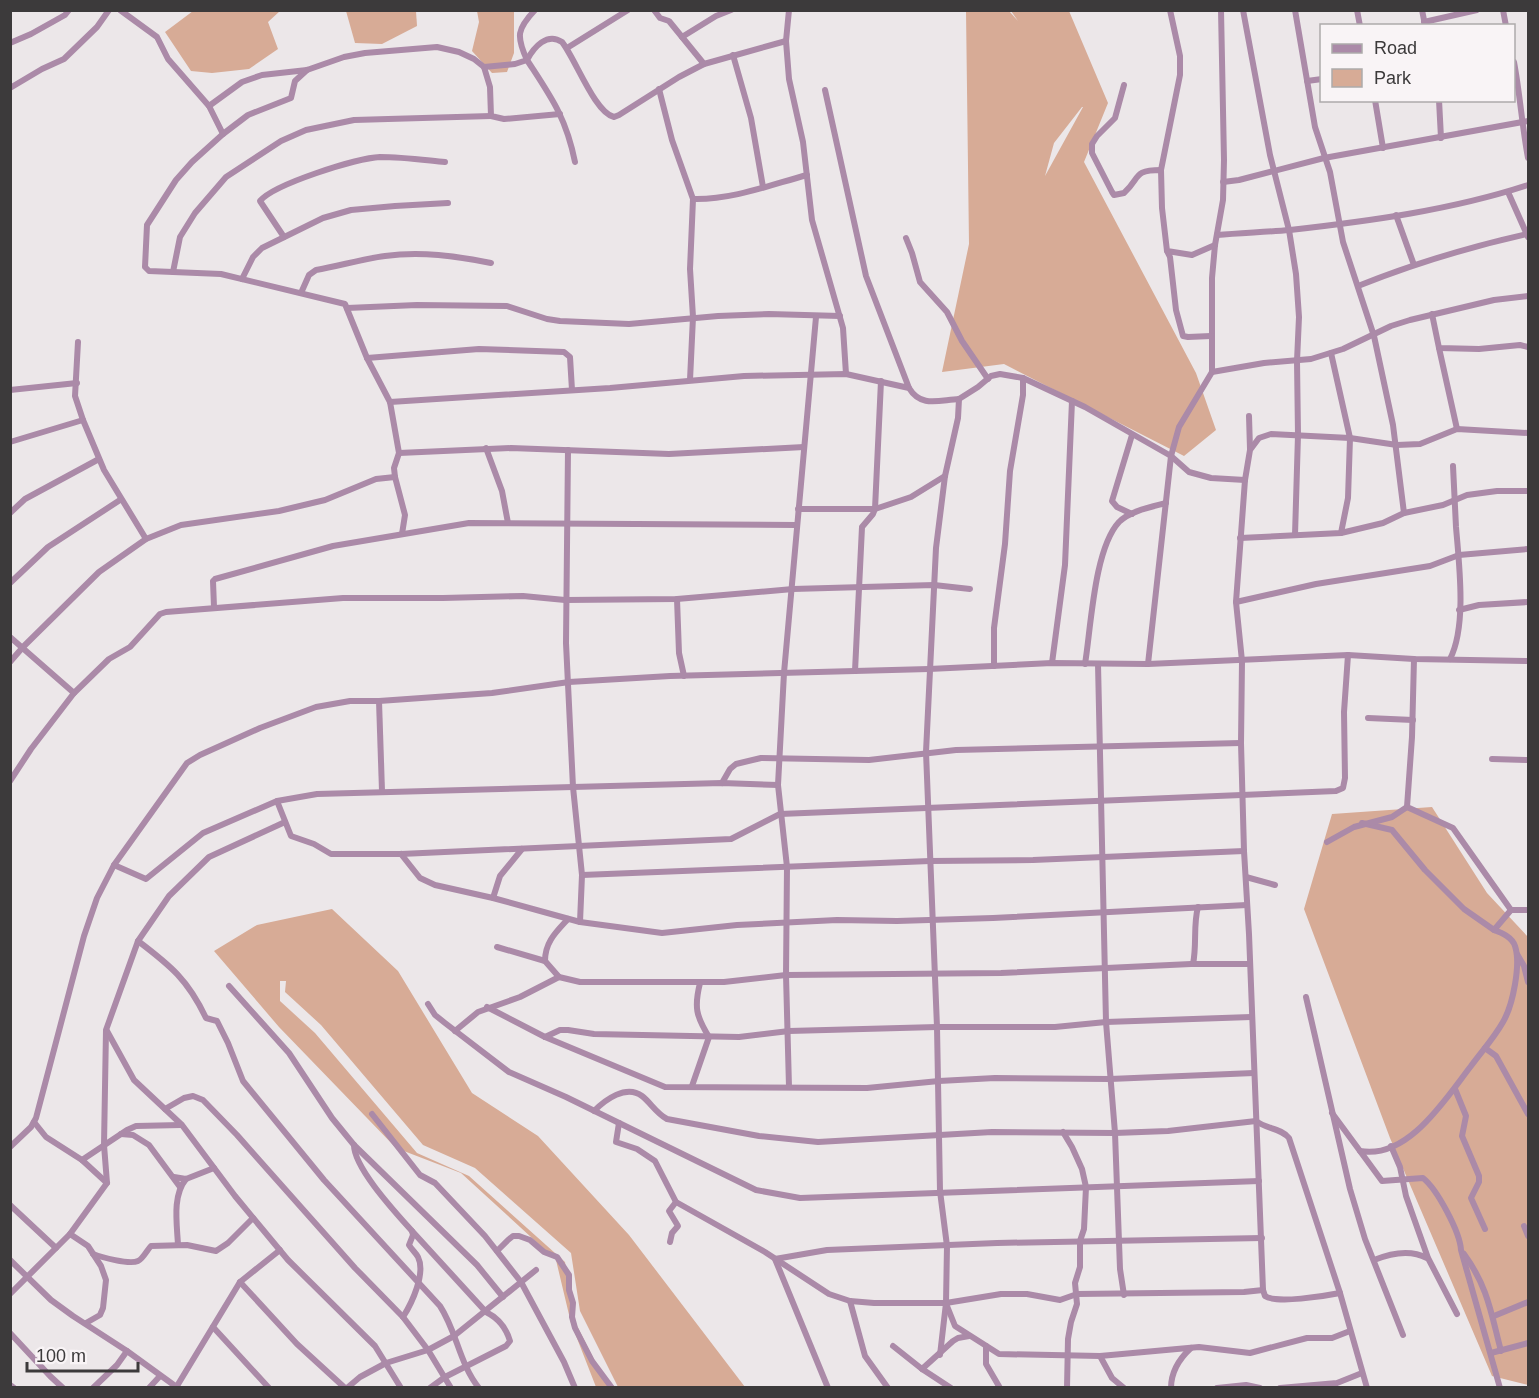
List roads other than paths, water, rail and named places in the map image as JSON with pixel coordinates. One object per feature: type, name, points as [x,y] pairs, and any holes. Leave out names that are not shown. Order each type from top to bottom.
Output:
[{"type":"street","points":[[10,43],[40,30],[65,15],[69,10]]},
{"type":"street","points":[[10,88],[64,58],[97,27],[110,10]]},
{"type":"street","points":[[120,10],[157,37],[167,58],[210,106],[223,134]]},
{"type":"street","points":[[535,10],[522,26],[520,43],[527,60],[544,84],[570,135],[575,162]]},
{"type":"street","points":[[567,48],[628,10]]},
{"type":"street","points":[[654,10],[660,18],[669,21],[704,64]]},
{"type":"street","points":[[682,37],[716,16],[731,10]]},
{"type":"street","points":[[789,10],[786,41],[789,79],[803,142],[812,220],[840,316],[846,374]]},
{"type":"street","points":[[1170,10],[1180,56],[1180,75],[1161,170],[1162,208],[1167,251],[1170,257],[1176,310],[1183,336],[1210,336]]},
{"type":"street","points":[[1148,664],[1171,456],[1179,427],[1212,372],[1210,336],[1215,245],[1223,182],[1221,10]]},
{"type":"street","points":[[1243,10],[1270,155],[1289,230],[1296,274],[1299,317],[1296,361],[1298,435],[1295,535]]},
{"type":"street","points":[[1295,10],[1315,127],[1330,172],[1343,242],[1374,336],[1396,446],[1404,513]]},
{"type":"street","points":[[1422,10],[1425,24],[1477,10]]},
{"type":"street","points":[[484,67],[515,64],[527,60],[534,47],[547,39],[558,39],[567,48],[596,102],[610,117],[619,115],[704,64],[786,41]]},
{"type":"street","points":[[210,106],[242,82],[262,75],[307,70],[344,57],[365,53],[437,48],[459,52],[484,67],[490,87],[491,116]]},
{"type":"street","points":[[733,55],[752,118],[763,187]]},
{"type":"street","points":[[1515,68],[1525,122],[1528,158]]},
{"type":"street","points":[[307,70],[295,81],[291,98],[248,115],[223,134],[176,180],[147,225],[145,267],[149,271],[221,274],[341,302],[347,308],[367,358],[390,402],[399,453],[394,468],[395,477],[405,515],[402,534]]},
{"type":"street","points":[[1307,81],[1320,79]]},
{"type":"street","points":[[1124,85],[1115,118],[1094,140],[1092,153],[1114,195],[1124,193],[1138,174],[1150,170],[1161,170]]},
{"type":"street","points":[[659,89],[672,140],[693,199],[690,269],[693,317],[690,380]]},
{"type":"street","points":[[825,90],[866,276],[909,388],[918,399],[924,402],[959,399],[988,379],[1000,374],[1023,378],[1072,401],[1171,456],[1190,472],[1224,480],[1245,480]]},
{"type":"street","points":[[1375,102],[1383,148]]},
{"type":"street","points":[[1439,102],[1441,138]]},
{"type":"street","points":[[173,272],[180,237],[195,213],[226,177],[281,141],[306,130],[354,120],[491,116],[500,119],[560,114]]},
{"type":"street","points":[[1223,182],[1324,158],[1525,122]]},
{"type":"street","points":[[284,237],[260,201],[282,187],[309,175],[379,157],[445,162]]},
{"type":"street","points":[[693,199],[719,197],[807,175]]},
{"type":"street","points":[[1217,235],[1289,230],[1395,215],[1460,204],[1528,185]]},
{"type":"street","points":[[1358,286],[1414,265],[1479,245],[1528,236],[1508,192]]},
{"type":"street","points":[[242,279],[253,257],[262,248],[323,218],[344,212],[448,203]]},
{"type":"street","points":[[1395,215],[1414,265]]},
{"type":"street","points":[[906,237],[920,282],[947,312],[962,341],[988,379]]},
{"type":"street","points":[[1167,251],[1192,255],[1215,245]]},
{"type":"street","points":[[301,293],[309,275],[316,270],[384,256],[435,254],[491,263]]},
{"type":"street","points":[[1212,372],[1264,363],[1296,361],[1331,353],[1374,336],[1391,326],[1432,314],[1494,300],[1528,296]]},
{"type":"street","points":[[347,308],[417,305],[507,306],[554,320],[629,324],[693,317],[769,314],[840,316]]},
{"type":"street","points":[[1432,314],[1457,429]]},
{"type":"street","points":[[789,1087],[786,867],[778,785],[784,673],[816,317]]},
{"type":"street","points":[[78,342],[75,396],[83,420],[99,459],[120,500],[146,539]]},
{"type":"street","points":[[1439,348],[1479,349],[1520,345],[1528,347]]},
{"type":"street","points":[[367,358],[479,349],[564,352],[570,357],[572,390]]},
{"type":"street","points":[[1331,353],[1350,438],[1348,498],[1341,533]]},
{"type":"street","points":[[390,402],[744,376],[846,374],[909,388]]},
{"type":"street","points":[[994,666],[994,628],[1005,544],[1010,471],[1023,395],[1023,378]]},
{"type":"street","points":[[855,671],[862,526],[875,509],[881,381]]},
{"type":"street","points":[[10,390],[77,383]]},
{"type":"street","points":[[940,1354],[946,1303],[947,1246],[940,1191],[939,1081],[926,752],[936,548],[945,476],[958,418],[959,399]]},
{"type":"street","points":[[1052,663],[1065,565],[1072,401]]},
{"type":"street","points":[[1249,416],[1250,450],[1245,480],[1236,602],[1242,661],[1242,796],[1263,1290],[1264,1296],[1273,1299],[1299,1299],[1340,1293]]},
{"type":"street","points":[[10,442],[83,420]]},
{"type":"street","points":[[1250,450],[1259,438],[1265,435],[1350,438],[1396,446],[1420,444],[1457,429],[1528,433]]},
{"type":"street","points":[[1132,435],[1112,501],[1117,507],[1132,514]]},
{"type":"street","points":[[399,453],[486,448],[669,454],[804,447]]},
{"type":"street","points":[[486,448],[502,491],[508,523]]},
{"type":"street","points":[[568,450],[566,644],[573,787],[582,875],[580,922]]},
{"type":"street","points":[[10,513],[25,499],[99,459]]},
{"type":"street","points":[[1450,659],[1458,639],[1459,610],[1459,555],[1453,466]]},
{"type":"street","points":[[798,509],[875,509],[911,496],[945,476]]},
{"type":"street","points":[[10,662],[99,572],[146,539],[181,525],[279,511],[325,500],[376,479],[395,477]]},
{"type":"street","points":[[1240,538],[1341,533],[1383,523],[1404,513],[1455,501],[1467,495],[1528,491]]},
{"type":"street","points":[[10,583],[48,547],[120,500]]},
{"type":"street","points":[[1085,664],[1093,597],[1110,536],[1119,522],[1132,514],[1166,503]]},
{"type":"street","points":[[214,607],[214,579],[331,546],[469,523],[797,525]]},
{"type":"street","points":[[1236,602],[1316,584],[1430,566],[1459,555],[1528,549]]},
{"type":"street","points":[[10,569],[15,576]]},
{"type":"street","points":[[10,781],[31,749],[74,693],[109,659],[130,647],[163,613],[342,598],[523,596],[565,600],[677,598],[793,589],[858,587],[934,585],[970,589]]},
{"type":"street","points":[[677,598],[679,653],[684,676]]},
{"type":"street","points":[[1459,610],[1479,605],[1528,602]]},
{"type":"street","points":[[10,637],[74,693]]},
{"type":"street","points":[[277,801],[293,837],[314,844],[332,854],[400,854],[731,839],[780,814],[1336,791],[1342,788],[1345,778],[1344,712],[1348,655]]},
{"type":"street","points":[[10,1147],[34,1122],[84,936],[97,898],[114,865],[183,768],[200,754],[316,707],[350,701],[492,693],[569,682],[684,676],[1052,663],[1148,664],[1348,655],[1528,662]]},
{"type":"street","points":[[1407,807],[1413,720],[1414,659]]},
{"type":"street","points":[[1098,664],[1098,746],[1103,856],[1106,1022],[1114,1133],[1119,1269],[1124,1294]]},
{"type":"street","points":[[379,701],[382,791]]},
{"type":"street","points":[[1368,718],[1413,720]]},
{"type":"street","points":[[722,783],[736,764],[746,760],[779,758],[869,760],[926,752],[1241,743]]},
{"type":"street","points":[[1492,759],[1528,760]]},
{"type":"street","points":[[114,865],[146,879],[203,833],[277,801],[317,794],[722,783],[778,785]]},
{"type":"street","points":[[1328,843],[1362,823],[1392,817],[1407,807]]},
{"type":"street","points":[[1407,807],[1454,828],[1511,910]]},
{"type":"street","points":[[10,1294],[70,1234],[107,1183],[104,1145],[106,1030],[138,941],[169,896],[209,857],[285,822]]},
{"type":"street","points":[[1360,1151],[1373,1153],[1391,1146],[1430,1119],[1455,1089],[1504,1021],[1511,1004],[1516,973],[1515,945],[1510,938],[1464,909],[1425,870],[1392,830],[1362,823]]},
{"type":"street","points":[[493,898],[500,876],[522,849]]},
{"type":"street","points":[[582,875],[1244,851]]},
{"type":"street","points":[[400,854],[420,878],[456,891],[493,898],[580,922],[662,933],[788,922],[933,920],[1247,905]]},
{"type":"street","points":[[1246,877],[1275,885]]},
{"type":"street","points":[[1193,964],[1196,943],[1195,919],[1198,907]]},
{"type":"street","points":[[1494,930],[1511,910],[1528,910]]},
{"type":"street","points":[[545,961],[551,937],[568,919]]},
{"type":"street","points":[[138,941],[173,968],[187,984],[206,1018],[217,1021],[243,1081],[324,1180],[417,1284],[440,1306],[451,1325],[465,1366],[479,1388]]},
{"type":"street","points":[[497,947],[545,961],[559,977],[579,982],[700,983],[786,975],[935,974],[1193,964],[1250,964]]},
{"type":"street","points":[[1516,954],[1524,966],[1528,982]]},
{"type":"street","points":[[455,1031],[487,1007],[520,997],[559,977]]},
{"type":"street","points":[[692,1086],[709,1037],[697,1011],[696,1003],[700,983]]},
{"type":"street","points":[[229,986],[289,1053],[332,1118],[354,1145],[477,1265],[503,1297]]},
{"type":"street","points":[[1306,997],[1350,1189],[1403,1335]]},
{"type":"street","points":[[428,1004],[435,1015],[509,1072],[763,1192],[800,1198],[940,1191],[1259,1181]]},
{"type":"street","points":[[487,1007],[545,1037],[665,1087],[867,1088],[995,1078],[1110,1079],[1254,1073]]},
{"type":"street","points":[[545,1037],[560,1030],[594,1034],[739,1037],[789,1031],[1055,1027],[1106,1022],[1251,1017]]},
{"type":"street","points":[[106,1030],[134,1080],[182,1125],[280,1250],[371,1341],[401,1388]]},
{"type":"street","points":[[1485,1048],[1496,1056],[1528,1114]]},
{"type":"street","points":[[1455,1089],[1466,1116],[1462,1136],[1479,1178],[1471,1198],[1485,1228]]},
{"type":"street","points":[[594,1111],[612,1095],[633,1093],[643,1096],[659,1115],[667,1119],[759,1136],[818,1142],[993,1132],[1168,1131],[1256,1121],[1268,1128],[1280,1131],[1289,1138],[1340,1293],[1367,1388]]},
{"type":"street","points":[[165,1109],[184,1098],[193,1096],[203,1100],[355,1268],[403,1317],[428,1350],[451,1388]]},
{"type":"street","points":[[1332,1113],[1382,1181],[1421,1178],[1427,1181],[1459,1236],[1500,1388]]},
{"type":"street","points":[[372,1114],[420,1175],[435,1183],[485,1236],[521,1282],[564,1362],[575,1388]]},
{"type":"street","points":[[34,1122],[46,1137],[82,1160],[107,1183]]},
{"type":"street","points":[[619,1123],[616,1142],[637,1149],[655,1161],[676,1202],[775,1259],[829,1294],[850,1301],[946,1303],[977,1296],[1001,1294],[1027,1294],[1060,1300],[1077,1294],[1263,1290]]},
{"type":"street","points":[[82,1160],[136,1126],[182,1125]]},
{"type":"street","points":[[1063,1132],[1082,1169],[1086,1187],[1084,1228],[1080,1241],[1080,1267],[1075,1283],[1076,1311],[1069,1330],[1067,1388]]},
{"type":"street","points":[[120,1134],[133,1135],[144,1140],[180,1187]]},
{"type":"street","points":[[354,1145],[354,1154],[373,1184],[412,1231],[486,1312],[497,1318],[506,1329],[510,1341],[506,1346],[445,1377],[430,1388]]},
{"type":"street","points":[[1391,1146],[1428,1258],[1457,1314]]},
{"type":"street","points":[[174,1177],[186,1179],[214,1168]]},
{"type":"street","points":[[177,1245],[178,1196],[180,1187],[186,1179]]},
{"type":"street","points":[[670,1242],[672,1233],[678,1226],[669,1211],[676,1202]]},
{"type":"street","points":[[10,1205],[56,1248]]},
{"type":"street","points":[[93,1254],[136,1262],[151,1246],[177,1245],[213,1251],[220,1250],[253,1218]]},
{"type":"street","points":[[1524,1226],[1528,1236]]},
{"type":"street","points":[[403,1317],[411,1305],[420,1270],[419,1261],[409,1245],[413,1235],[412,1231]]},
{"type":"street","points":[[70,1234],[84,1242],[101,1266],[106,1280],[103,1308],[99,1315],[86,1323]]},
{"type":"street","points":[[497,1251],[513,1236],[519,1236],[530,1240],[544,1252],[557,1257],[569,1275],[575,1328],[592,1361],[612,1388]]},
{"type":"street","points":[[775,1259],[827,1250],[1080,1241],[1262,1238]]},
{"type":"street","points":[[10,1260],[51,1300],[177,1387],[240,1282],[280,1250]]},
{"type":"street","points":[[1461,1250],[1478,1275],[1494,1316],[1501,1351]]},
{"type":"street","points":[[1374,1260],[1405,1252],[1416,1253],[1428,1258]]},
{"type":"street","points":[[775,1259],[828,1388]]},
{"type":"street","points":[[240,1282],[297,1344],[346,1388],[360,1377],[386,1363],[428,1350],[454,1336],[536,1270]]},
{"type":"street","points":[[850,1301],[865,1356],[888,1388]]},
{"type":"street","points":[[1494,1316],[1528,1302]]},
{"type":"street","points":[[946,1303],[955,1326],[1003,1355],[1100,1356],[1191,1348],[1250,1353],[1307,1338],[1332,1338],[1350,1331]]},
{"type":"street","points":[[213,1327],[269,1388]]},
{"type":"street","points":[[10,1333],[63,1388]]},
{"type":"street","points":[[922,1369],[958,1338],[969,1336]]},
{"type":"street","points":[[1491,1353],[1528,1343]]},
{"type":"street","points":[[893,1346],[951,1388]]},
{"type":"street","points":[[986,1346],[986,1364],[1000,1388]]},
{"type":"street","points":[[1170,1388],[1172,1374],[1177,1364],[1191,1348]]},
{"type":"street","points":[[93,1388],[117,1365],[127,1351]]},
{"type":"street","points":[[1100,1356],[1112,1378],[1124,1388]]},
{"type":"street","points":[[1280,1388],[1337,1383],[1362,1373]]},
{"type":"street","points":[[149,1388],[160,1376]]},
{"type":"street","points":[[1217,1388],[1246,1384],[1260,1388]]}]
